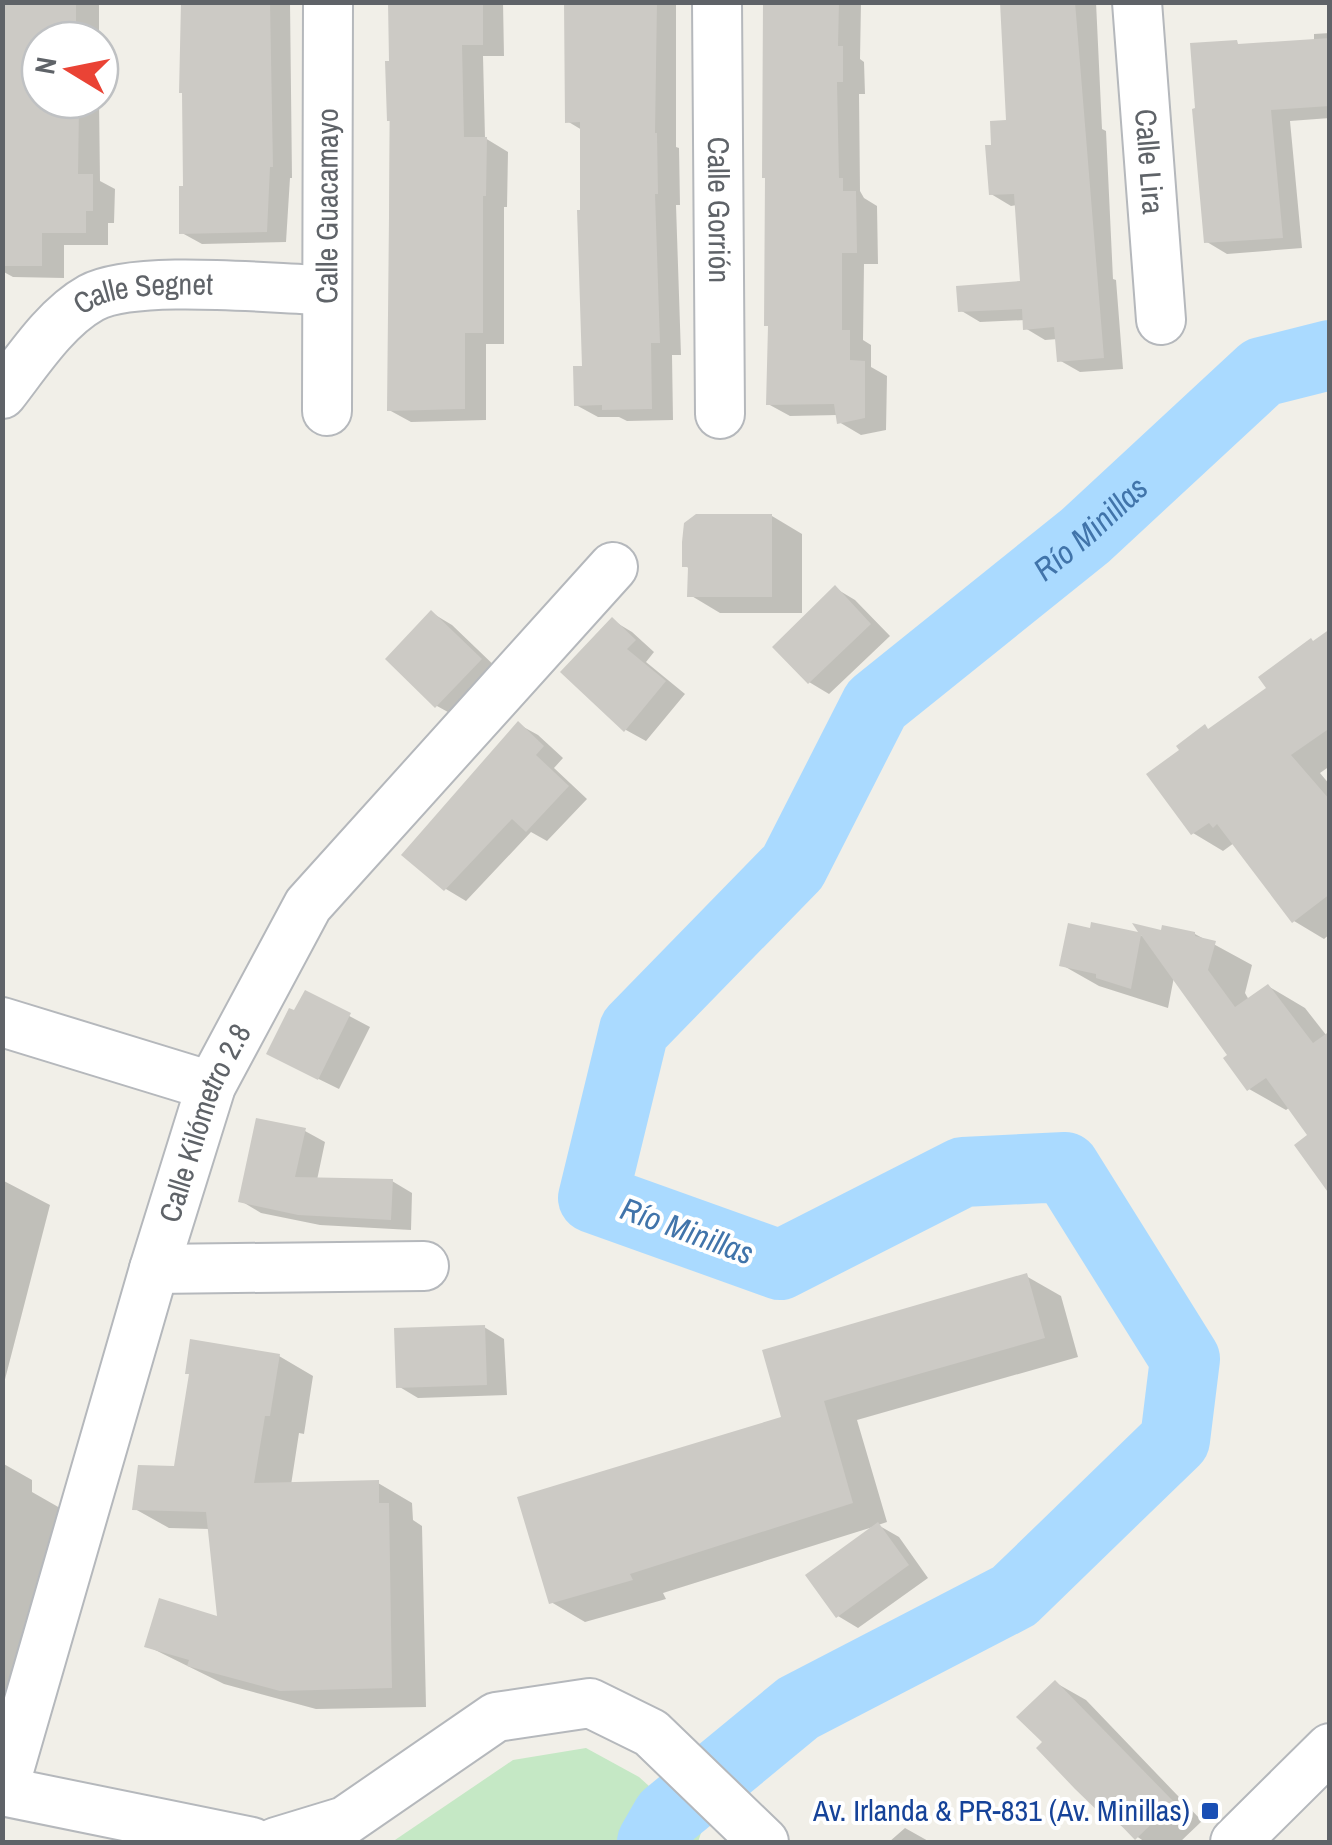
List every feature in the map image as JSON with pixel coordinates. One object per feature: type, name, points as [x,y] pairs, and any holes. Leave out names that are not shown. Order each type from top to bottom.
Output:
[{"type":"street","name":"Calle Guacamayo","points":[[328,2],[328,411]]},
{"type":"street","name":"Calle Gorrión","points":[[717,2],[720,414]]},
{"type":"street","name":"Calle Lira","points":[[1137,2],[1161,320]]},
{"type":"street","name":"Calle Segnet","points":[[2,394],[44,339],[92,298],[146,284],[328,290]]},
{"type":"street","name":"Calle Kilómetro 2.8","points":[[3,1791],[211,1086],[308,905],[613,566]]},
{"type":"street","points":[[2,1022],[211,1086]]},
{"type":"street","points":[[154,1269],[424,1266]]},
{"type":"street","points":[[276,1842],[345,1820],[496,1717],[590,1704],[651,1733],[764,1842]]},
{"type":"street","points":[[1235,1842],[1330,1748]]},
{"type":"street","points":[[3,1791],[252,1842]]},
{"type":"green space","points":[[586,1748],[639,1777],[701,1833],[698,1842],[392,1842],[513,1760]]},
{"type":"building","points":[[2,2],[76,2],[76,20],[20,20],[20,120],[79,120],[78,174],[93,174],[93,211],[86,211],[86,233],[42,233],[42,266],[2,266]]},
{"type":"building","points":[[181,2],[270,2],[273,167],[267,232],[179,234],[179,186],[183,186]]},
{"type":"building","points":[[388,2],[483,2],[483,45],[462,45],[464,137],[487,137],[483,333],[465,333],[465,409],[387,411]]},
{"type":"building","points":[[564,2],[657,2],[655,194],[660,343],[651,343],[652,409],[574,406],[573,366],[582,366],[577,210],[580,122],[565,123]]},
{"type":"building","points":[[763,2],[839,2],[838,46],[843,46],[843,82],[837,82],[839,178],[843,178],[843,191],[856,191],[857,253],[842,253],[842,330],[850,330],[850,360],[865,361],[865,418],[837,424],[834,404],[766,405]]},
{"type":"building","points":[[1000,2],[1075,2],[1104,358],[1057,362],[1054,327],[1023,330],[1022,309],[958,312],[956,286],[1020,281],[1014,194],[989,195],[985,145],[991,145],[990,121],[1006,120]]},
{"type":"building","points":[[1330,38],[1330,106],[1271,110],[1283,238],[1204,243],[1190,43]]},
{"type":"building","points":[[696,514],[772,514],[772,597],[687,597],[688,567],[682,567],[684,523]]},
{"type":"building","points":[[835,585],[871,624],[808,684],[772,647]]},
{"type":"building","points":[[431,610],[482,659],[435,708],[385,659]]},
{"type":"building","points":[[612,617],[636,640],[627,649],[666,681],[624,732],[560,672]]},
{"type":"building","points":[[1330,629],[1330,728],[1291,755],[1330,800],[1330,894],[1292,923],[1217,824],[1213,828],[1209,823],[1191,835],[1146,774],[1179,750],[1176,746],[1205,724],[1208,729],[1266,688],[1258,677],[1311,638],[1313,641]]},
{"type":"building","points":[[518,721],[544,746],[536,755],[569,786],[526,832],[512,819],[444,891],[401,855]]},
{"type":"building","points":[[1091,922],[1138,932],[1132,923],[1161,930],[1162,925],[1216,941],[1208,970],[1235,1007],[1268,984],[1313,1043],[1330,1031],[1330,1195],[1294,1145],[1307,1135],[1266,1078],[1247,1091],[1223,1058],[1227,1055],[1141,935],[1131,989],[1096,978],[1096,974],[1059,966],[1068,923],[1090,928]]},
{"type":"building","points":[[305,990],[351,1013],[318,1080],[266,1054],[289,1008],[294,1010]]},
{"type":"building","points":[[256,1118],[306,1128],[295,1177],[393,1179],[391,1220],[298,1215],[238,1202]]},
{"type":"building","points":[[1027,1273],[1045,1338],[824,1401],[853,1503],[630,1574],[633,1580],[549,1604],[517,1497],[781,1417],[762,1350]]},
{"type":"building","points":[[485,1325],[487,1385],[396,1388],[394,1328]]},
{"type":"building","points":[[190,1339],[280,1354],[254,1483],[379,1480],[379,1503],[389,1503],[392,1688],[280,1691],[187,1666],[189,1660],[144,1647],[159,1598],[217,1616],[206,1512],[132,1510],[138,1465],[174,1466],[189,1374],[185,1374]]},
{"type":"building","points":[[878,1522],[909,1565],[836,1618],[805,1575]]},
{"type":"building","points":[[1055,1680],[1174,1802],[1135,1840],[1110,1814],[1105,1818],[1075,1789],[1036,1748],[1042,1742],[1016,1717]]},
{"type":"waterway","name":"Río Minillas","points":[[652,1842],[667,1816],[798,1708],[1014,1596],[1175,1440],[1185,1359],[1065,1167],[963,1172],[780,1265],[593,1198],[634,1030],[793,867],[876,704],[1085,536],[1262,372],[1330,355]]},
{"type":"place","name":"Av. Irlanda & PR-831 (Av. Minillas)","points":[[1210,1811]]}]
